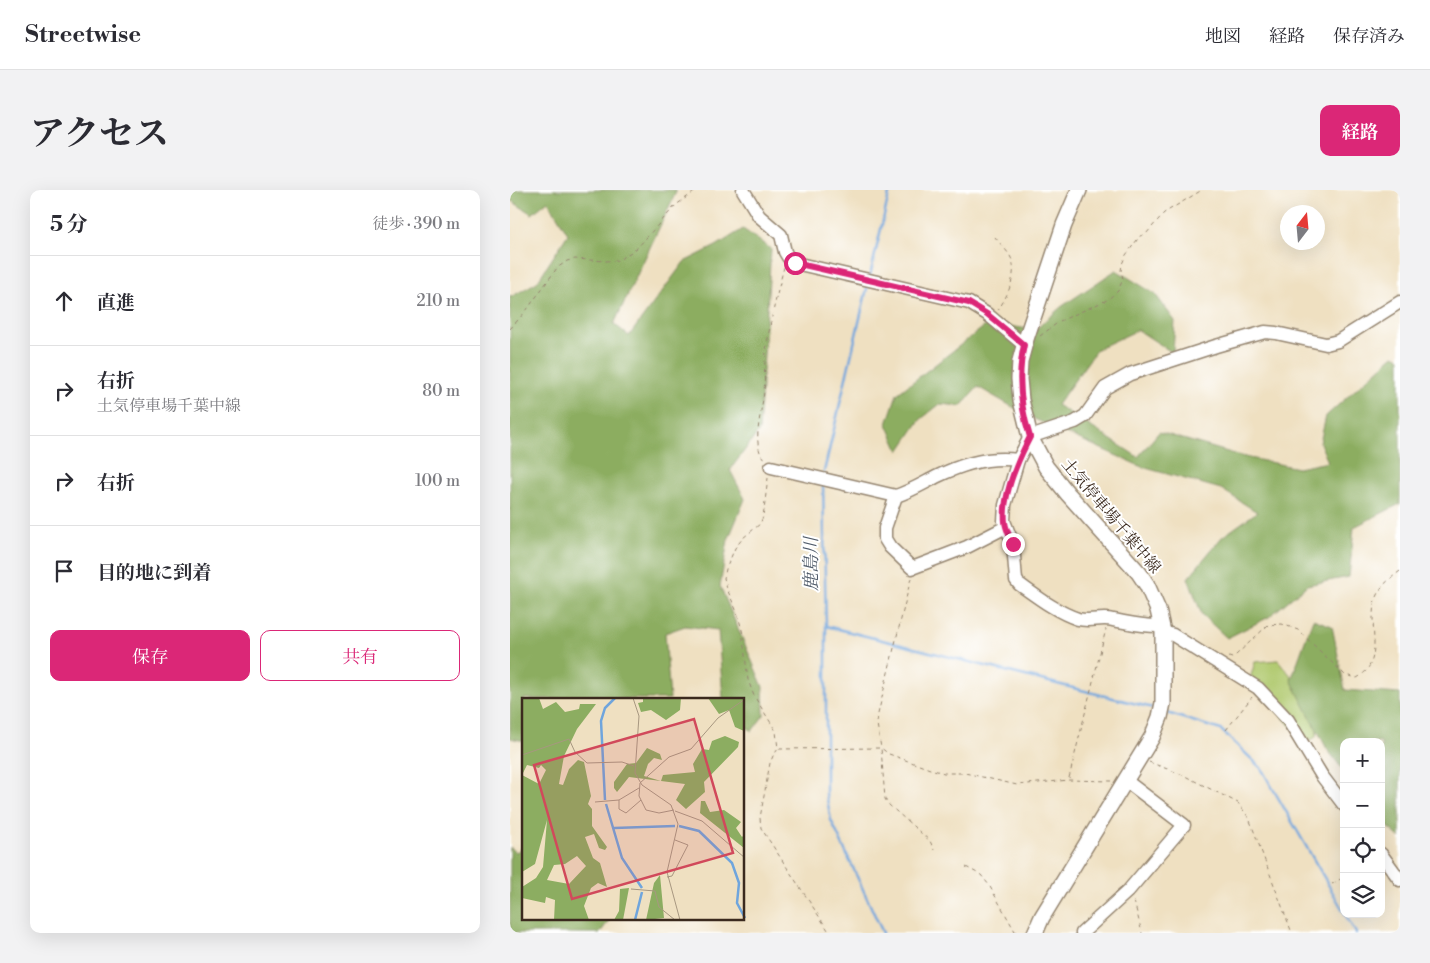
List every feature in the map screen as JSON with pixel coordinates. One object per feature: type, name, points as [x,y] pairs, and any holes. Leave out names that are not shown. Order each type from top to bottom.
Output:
[{"type":"main road","name":"土気停車場千葉中線","points":[[1035,933],[1042,916],[1152,737],[1163,704],[1163,629],[1153,597],[1139,573],[1046,467],[1030,437],[1024,415],[1019,379],[1020,361],[1064,225],[1079,190]]},
{"type":"street","points":[[743,190],[759,216],[781,235],[787,255],[795,263],[969,303],[980,308],[992,319],[1025,342]]},
{"type":"street","points":[[1340,799],[1322,776],[1288,720],[1258,688],[1163,629],[1109,619],[1078,619],[1044,602],[1019,584],[1013,544],[1006,527],[1005,505],[1018,460],[1030,437],[1075,422],[1085,416],[1106,388],[1130,374],[1265,332],[1276,332],[1326,344],[1338,341],[1400,302]]},
{"type":"street","points":[[771,467],[896,496],[969,463],[997,459],[1018,460]]},
{"type":"street","points":[[896,496],[885,528],[885,539],[906,564],[912,568],[967,547],[1006,527]]},
{"type":"street","points":[[1082,933],[1130,888],[1184,825],[1124,782]]},
{"type":"street","points":[[1385,859],[1400,880]]},
{"type":"path","points":[[510,329],[557,268],[567,261],[575,259],[619,260],[637,248],[676,205],[697,190]]},
{"type":"path","points":[[1025,342],[1036,339],[1060,321],[1106,300],[1118,291],[1122,279],[1122,264],[1126,255],[1140,236],[1146,234],[1164,213],[1202,190]]},
{"type":"path","points":[[992,319],[1006,298],[1012,271],[1012,260],[995,237]]},
{"type":"path","points":[[787,255],[772,317],[765,361],[764,393],[758,440],[761,456],[771,467],[767,482],[763,517],[760,524],[743,538],[736,548],[724,578],[742,630],[748,680],[754,696],[776,731],[778,749],[770,763],[760,818],[761,828],[830,933]]},
{"type":"path","points":[[912,568],[877,724],[885,799],[888,805],[930,841],[934,850]]},
{"type":"path","points":[[1227,656],[1232,658],[1236,655],[1268,625],[1282,624],[1298,630],[1344,675],[1357,678],[1365,674],[1372,660],[1376,598],[1386,582],[1400,571]]},
{"type":"path","points":[[1069,780],[1109,619]]},
{"type":"path","points":[[1226,730],[1258,688]]},
{"type":"path","points":[[778,749],[881,748],[889,754],[944,773],[965,773],[1017,785],[1069,780],[1124,782]]},
{"type":"path","points":[[1139,759],[1183,775],[1238,803],[1249,818],[1292,933]]},
{"type":"path","points":[[966,867],[981,875],[1016,933]]},
{"type":"path","points":[[1332,884],[1340,880]]},
{"type":"path","points":[[1130,888],[1142,933]]},
{"type":"green space","points":[[510,190],[677,190],[614,324],[629,336],[684,262],[716,246],[743,229],[771,249],[759,431],[730,470],[745,499],[728,540],[720,586],[763,687],[764,715],[752,731],[745,726],[745,698],[723,698],[718,630],[685,626],[665,633],[670,698],[522,698],[522,741],[510,738],[510,296],[537,282],[568,234],[548,201],[532,214],[510,200]]},
{"type":"green space","points":[[1116,270],[1155,294],[1175,321],[1173,353],[1138,330],[1097,349],[1057,405],[1138,457],[1159,432],[1245,457],[1298,468],[1328,462],[1320,443],[1326,416],[1394,355],[1400,358],[1400,504],[1354,527],[1349,577],[1307,585],[1269,617],[1227,638],[1202,615],[1188,578],[1222,537],[1257,512],[1221,489],[1142,467],[1030,417],[978,387],[961,406],[940,404],[920,420],[899,451],[887,424],[897,394],[989,323],[1035,330],[1061,307]]},
{"type":"green space","points":[[1313,619],[1332,626],[1345,690],[1400,694],[1400,838],[1385,824],[1385,738],[1340,738],[1340,766],[1327,749],[1291,680]]},
{"type":"green space","points":[[1278,660],[1320,711],[1316,737],[1305,743],[1250,679],[1255,662]]},
{"type":"green space","points":[[510,847],[516,852],[522,848],[522,920],[609,920],[600,933],[510,933]]},
{"type":"waterway","name":"鹿島川","points":[[870,276],[890,190]]},
{"type":"waterway","name":"鹿島川","points":[[823,476],[868,284]]},
{"type":"waterway","name":"鹿島川","points":[[823,484],[826,626],[826,794],[831,820],[883,933]]},
{"type":"waterway","points":[[826,626],[1157,709]]},
{"type":"waterway","points":[[1167,713],[1221,730],[1261,768],[1340,905]]},
{"type":"waterway","points":[[1347,918],[1356,933]]},
{"type":"route","points":[[795,263],[969,303],[980,308],[1024,345],[1020,361],[1019,379],[1025,423],[1030,437],[1018,460],[1005,505],[1004,521],[1013,544]]}]
